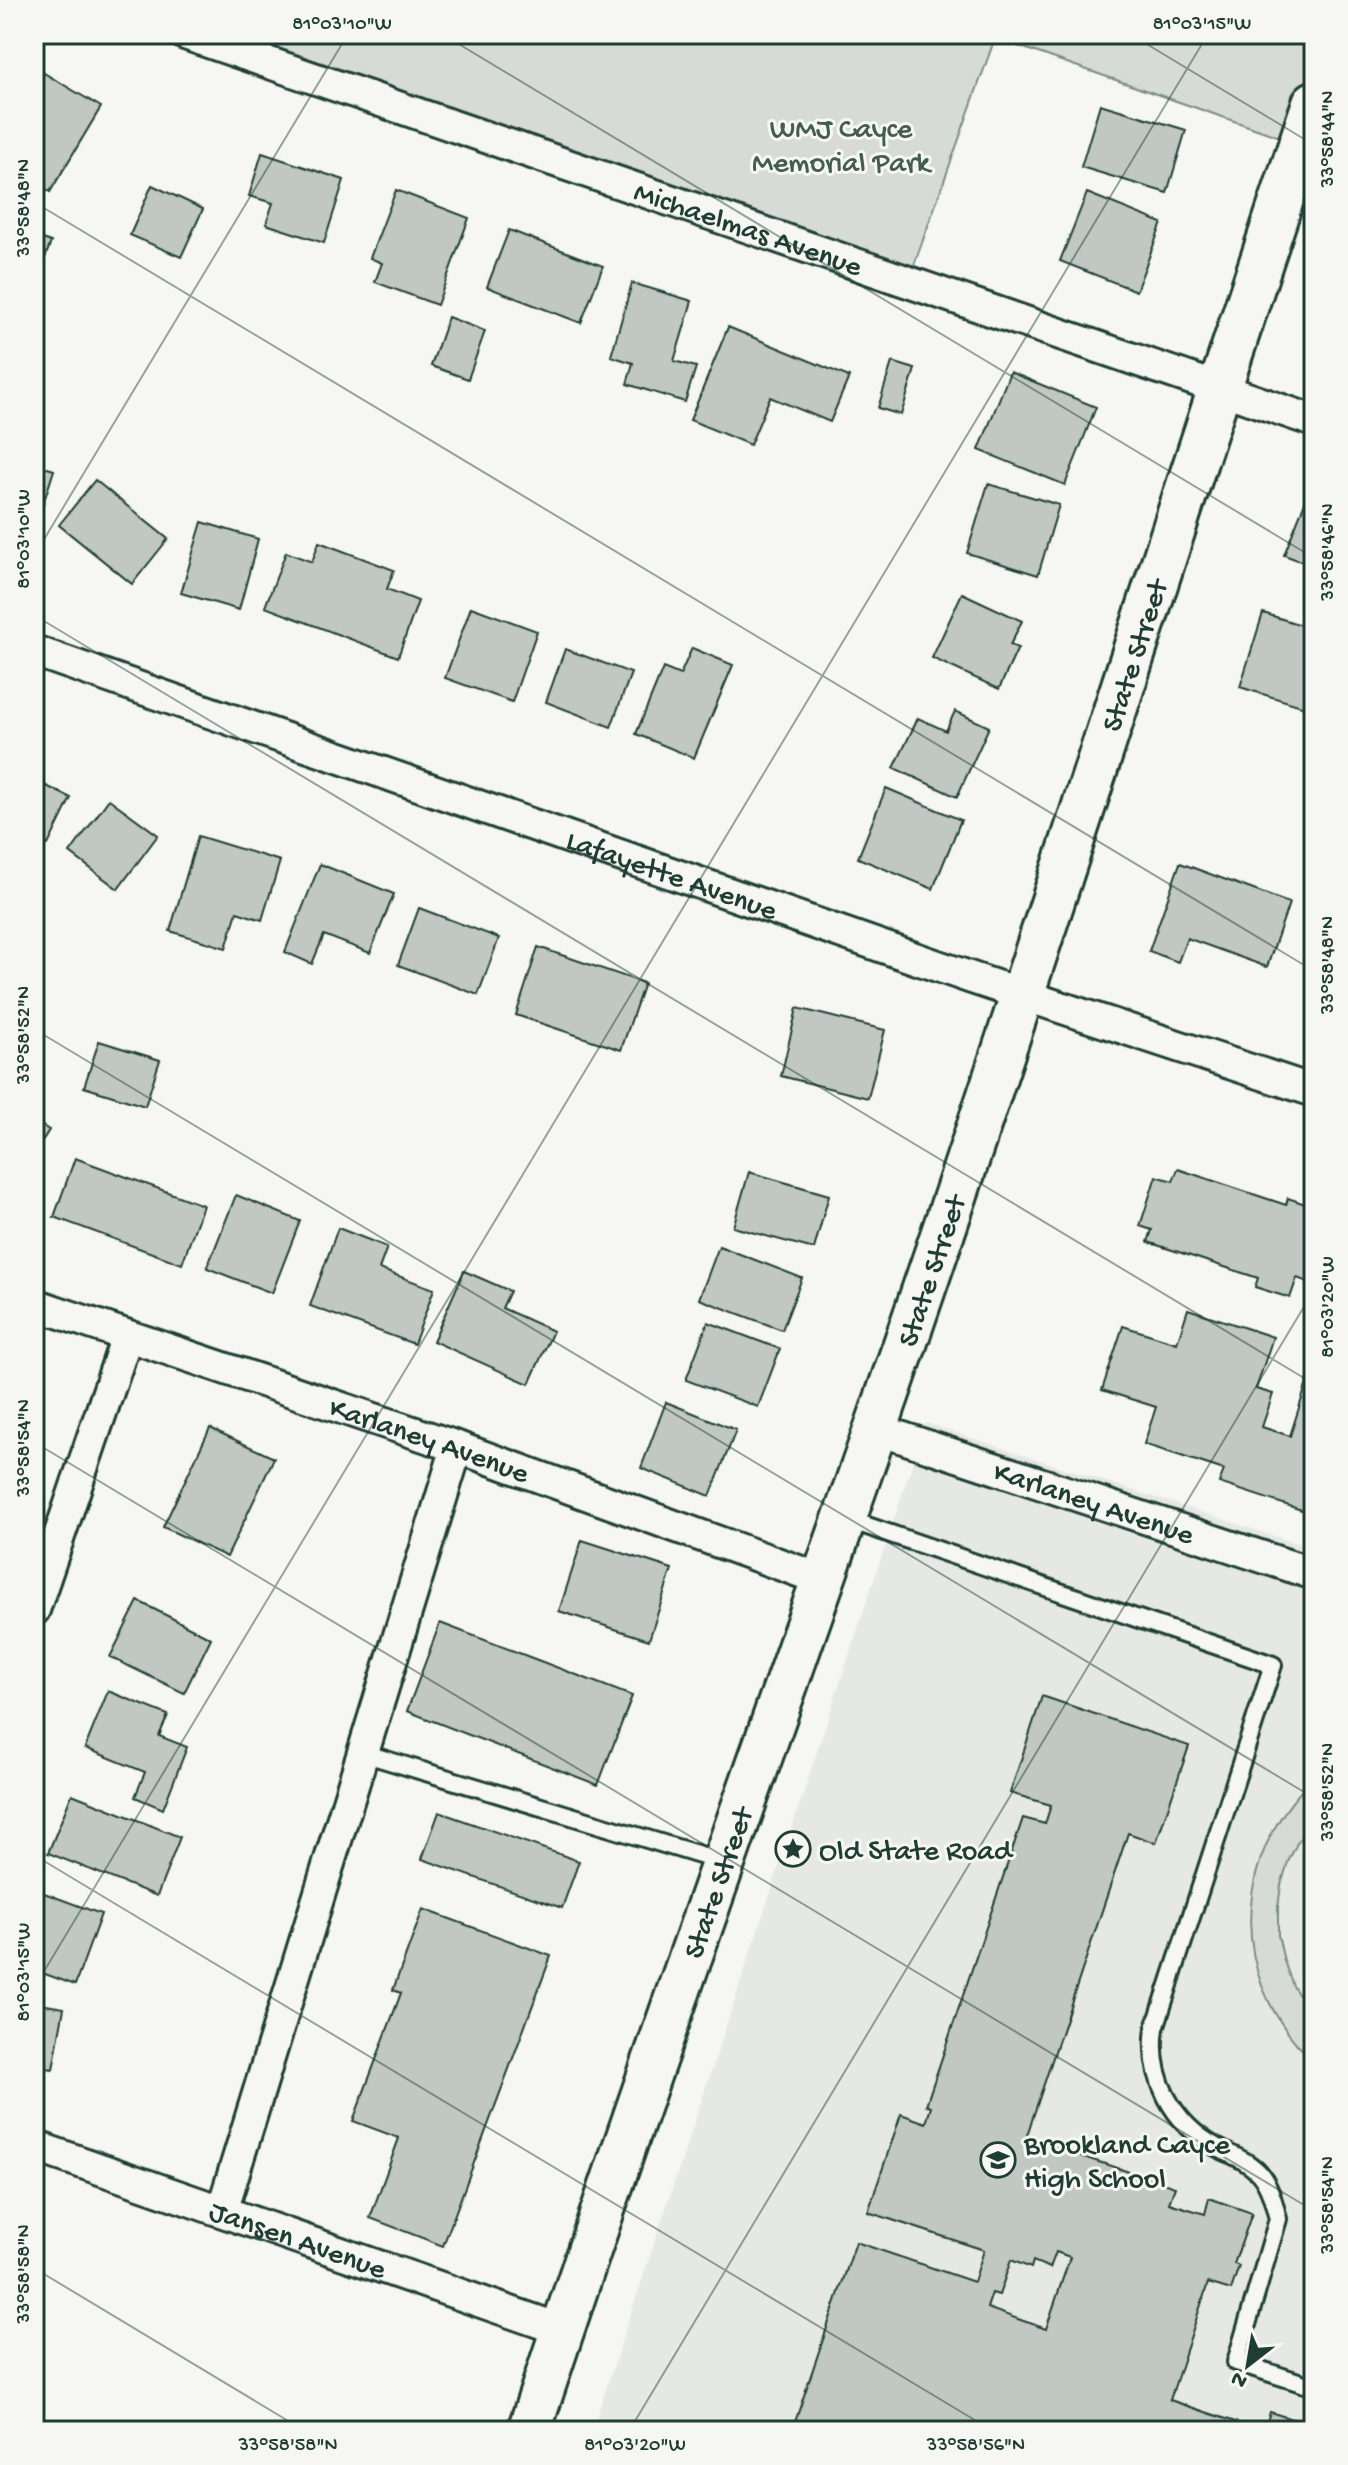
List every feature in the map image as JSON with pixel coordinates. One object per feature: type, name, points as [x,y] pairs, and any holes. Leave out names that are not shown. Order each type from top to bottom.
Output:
[{"type":"main road","name":"State Street","points":[[529,2431],[1023,996],[1218,389],[1314,103]]},
{"type":"street","name":"Michaelmas Avenue","points":[[185,34],[1314,421]]},
{"type":"street","name":"Lafayette Avenue","points":[[34,651],[1023,996],[1314,1091]]},
{"type":"street","name":"Karlaney Avenue","points":[[34,1304],[457,1447],[823,1580]]},
{"type":"street","points":[[34,1610],[127,1336]]},
{"type":"street","name":"Karlaney Avenue","points":[[876,1429],[1314,1574]]},
{"type":"street","points":[[222,2211],[457,1447]]},
{"type":"street","name":"Jansen Avenue","points":[[34,2146],[562,2330]]},
{"type":"lane","points":[[844,1518],[1273,1665],[1159,2012],[1152,2047],[1160,2084],[1179,2116],[1214,2146],[1242,2159],[1258,2172],[1274,2203],[1278,2219],[1236,2362],[1314,2387]]},
{"type":"lane","points":[[363,1753],[724,1863]]},
{"type":"shaded area","name":"Brookland Cayce High School","points":[[926,1423],[1314,1549],[1314,2431],[592,2431]]},
{"type":"green space","name":"WMJ Cayce Memorial Park","points":[[185,34],[1314,34],[1314,104],[1300,144],[995,38],[908,282]]},
{"type":"green space","points":[[1314,1778],[1314,1819],[1288,1862],[1281,1885],[1278,1935],[1293,1986],[1314,2019],[1314,2060],[1286,2030],[1263,1988],[1254,1956],[1250,1924],[1252,1892],[1260,1860],[1273,1831],[1291,1803]]},
{"type":"building","points":[[44,73],[101,107],[50,192],[34,182],[34,89]]},
{"type":"building","points":[[1100,104],[1186,130],[1167,193],[1081,167]]},
{"type":"building","points":[[262,153],[344,180],[324,243],[266,224],[273,203],[249,196]]},
{"type":"building","points":[[152,185],[203,209],[181,257],[130,235]]},
{"type":"building","points":[[396,190],[469,218],[437,305],[375,282],[382,263],[370,258]]},
{"type":"building","points":[[1087,193],[1162,223],[1136,291],[1060,261]]},
{"type":"building","points":[[509,230],[603,266],[581,323],[487,287]]},
{"type":"building","points":[[34,236],[51,242],[34,287]]},
{"type":"building","points":[[632,283],[692,301],[674,361],[696,367],[685,402],[627,384],[633,363],[611,356]]},
{"type":"building","points":[[448,317],[485,331],[468,379],[431,366]]},
{"type":"building","points":[[728,327],[849,377],[830,422],[770,397],[750,445],[690,420]]},
{"type":"building","points":[[892,362],[915,369],[901,415],[878,408]]},
{"type":"building","points":[[1010,372],[1096,407],[1065,485],[979,450]]},
{"type":"building","points":[[34,464],[54,470],[34,532]]},
{"type":"building","points":[[95,480],[168,539],[132,584],[59,525]]},
{"type":"building","points":[[988,484],[1059,505],[1038,575],[967,553]]},
{"type":"building","points":[[1307,497],[1314,500],[1314,566],[1284,555]]},
{"type":"building","points":[[202,522],[258,539],[239,610],[181,593]]},
{"type":"building","points":[[319,542],[394,570],[387,589],[418,601],[398,657],[265,607],[286,552],[312,562]]},
{"type":"building","points":[[962,593],[1022,621],[1010,645],[1018,648],[999,689],[932,658]]},
{"type":"building","points":[[471,607],[537,631],[512,702],[445,678]]},
{"type":"building","points":[[1263,613],[1314,629],[1314,710],[1240,687]]},
{"type":"building","points":[[692,648],[733,665],[694,758],[636,734],[663,668],[680,675]]},
{"type":"building","points":[[565,649],[631,673],[611,727],[546,702]]},
{"type":"building","points":[[955,711],[989,727],[957,797],[894,768],[918,718],[946,731]]},
{"type":"building","points":[[34,780],[71,798],[48,845],[34,838]]},
{"type":"building","points":[[886,788],[961,820],[933,889],[858,858]]},
{"type":"building","points":[[109,799],[158,835],[118,889],[70,853]]},
{"type":"building","points":[[198,836],[280,861],[262,920],[237,912],[226,948],[170,931]]},
{"type":"building","points":[[1180,863],[1289,903],[1267,967],[1187,938],[1178,962],[1149,951]]},
{"type":"building","points":[[320,864],[394,894],[370,953],[324,935],[312,964],[285,952]]},
{"type":"building","points":[[419,908],[499,938],[478,995],[398,965]]},
{"type":"building","points":[[538,947],[644,983],[621,1050],[516,1015]]},
{"type":"building","points":[[797,1008],[885,1030],[868,1098],[781,1076]]},
{"type":"building","points":[[99,1041],[160,1060],[145,1106],[84,1087]]},
{"type":"building","points":[[34,1121],[49,1130],[34,1154]]},
{"type":"building","points":[[75,1158],[203,1205],[182,1264],[54,1217]]},
{"type":"building","points":[[1178,1169],[1286,1205],[1288,1198],[1314,1207],[1314,1265],[1308,1282],[1297,1278],[1290,1298],[1255,1287],[1258,1278],[1148,1242],[1152,1230],[1140,1226],[1156,1176],[1173,1181]]},
{"type":"building","points":[[749,1172],[829,1195],[814,1249],[733,1227]]},
{"type":"building","points":[[236,1195],[300,1221],[272,1293],[207,1268]]},
{"type":"building","points":[[338,1228],[387,1247],[379,1269],[434,1289],[414,1344],[310,1306]]},
{"type":"building","points":[[719,1246],[802,1278],[782,1330],[699,1299]]},
{"type":"building","points":[[464,1271],[510,1291],[502,1308],[553,1331],[529,1384],[433,1341]]},
{"type":"building","points":[[1188,1309],[1273,1337],[1256,1389],[1273,1394],[1262,1427],[1290,1436],[1314,1361],[1314,1514],[1219,1483],[1224,1470],[1144,1444],[1156,1407],[1102,1390],[1123,1326],[1177,1343]]},
{"type":"building","points":[[708,1322],[780,1349],[758,1407],[686,1380]]},
{"type":"building","points":[[666,1402],[736,1430],[710,1496],[641,1468]]},
{"type":"building","points":[[210,1428],[274,1458],[227,1557],[163,1527]]},
{"type":"building","points":[[582,1540],[672,1569],[649,1640],[559,1611]]},
{"type":"building","points":[[138,1601],[211,1638],[184,1693],[110,1657]]},
{"type":"building","points":[[440,1623],[632,1696],[598,1785],[407,1711]]},
{"type":"building","points":[[108,1691],[168,1715],[159,1736],[187,1747],[163,1809],[135,1797],[145,1772],[85,1748]]},
{"type":"building","points":[[1042,1696],[1189,1746],[1156,1843],[1128,1833],[1026,2138],[1175,2187],[1169,2203],[1205,2214],[1209,2198],[1252,2213],[1234,2264],[1239,2266],[1231,2290],[1208,2283],[1170,2400],[1262,2431],[792,2431],[856,2242],[974,2282],[984,2250],[868,2212],[901,2114],[926,2123],[931,2107],[926,2105],[1023,1818],[1045,1824],[1051,1805],[1010,1793]],"holes":[[[1056,2252],[1070,2257],[1046,2329],[987,2308],[992,2293],[999,2295],[1011,2260],[1031,2268],[1033,2261],[1050,2268]]]},
{"type":"building","points":[[72,1794],[180,1837],[157,1896],[48,1853]]},
{"type":"building","points":[[439,1812],[579,1861],[562,1908],[422,1859]]},
{"type":"building","points":[[36,1890],[101,1914],[75,1985],[34,1970]]},
{"type":"building","points":[[423,1909],[551,1956],[443,2246],[370,2218],[399,2138],[353,2121],[401,1993],[393,1990]]},
{"type":"building","points":[[34,2003],[64,2008],[53,2069],[34,2066]]},
{"type":"building","points":[[1270,2412],[1314,2426],[1314,2431],[1264,2431]]},
{"type":"place","name":"Old State Road","points":[[793,1849]]},
{"type":"place","name":"Brookland Cayce High School","points":[[998,2160]]}]
